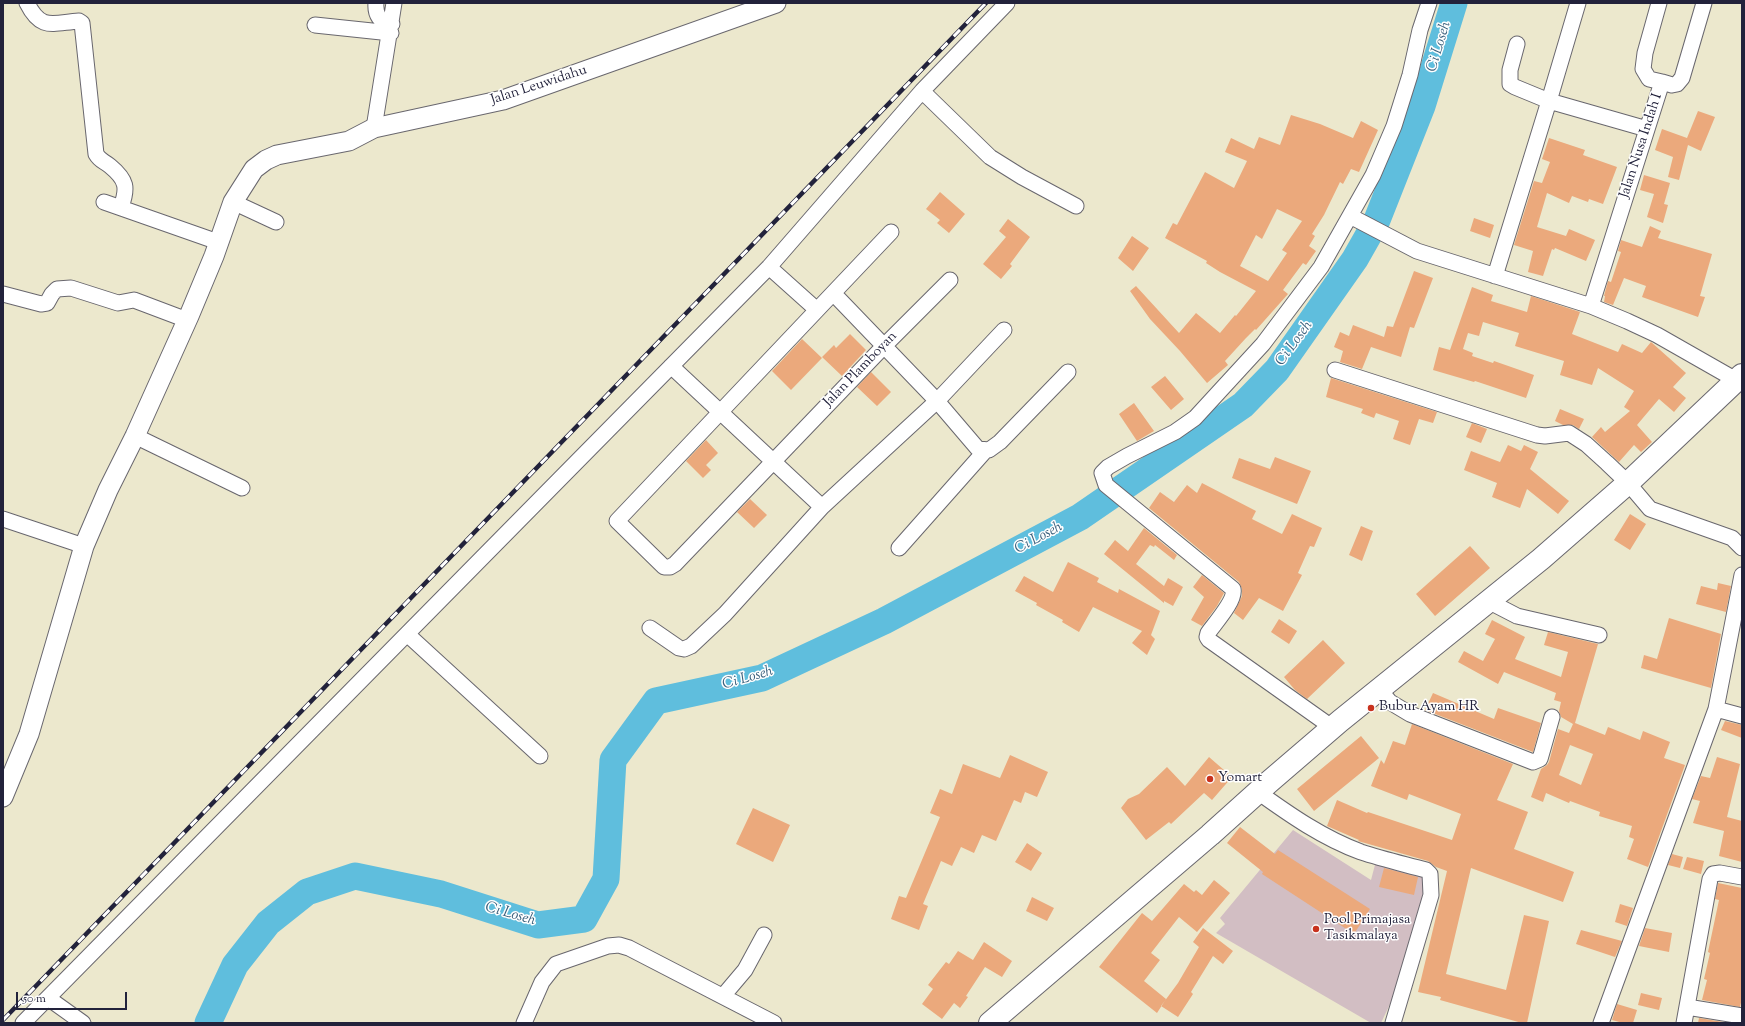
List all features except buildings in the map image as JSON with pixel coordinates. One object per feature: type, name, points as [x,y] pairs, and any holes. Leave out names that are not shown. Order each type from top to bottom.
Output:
[{"type":"highway","points":[[990,1023],[1379,689],[1541,559],[1628,483],[1739,378]]},
{"type":"street","points":[[27,3],[38,20],[45,24],[79,21],[82,23],[96,154],[100,161],[109,166],[125,184],[126,192],[121,207]]},
{"type":"street","points":[[376,3],[377,14],[381,21],[391,28]]},
{"type":"street","points":[[374,128],[394,3]]},
{"type":"street","name":"Jalan Leuwidahu","points":[[3,797],[29,734],[84,546],[108,490],[135,436],[187,320],[233,202],[254,169],[266,160],[277,155],[348,141],[374,128],[503,100],[776,3]]},
{"type":"street","points":[[23,1023],[769,267],[922,91],[1007,3]]},
{"type":"street","points":[[1333,728],[1209,640],[1207,637],[1208,633],[1231,600],[1234,593],[1233,589],[1136,508],[1106,485],[1102,473],[1135,451],[1175,432],[1195,418],[1263,344],[1321,267],[1373,175],[1394,126],[1410,75],[1420,30],[1429,3]]},
{"type":"street","points":[[1495,276],[1578,3]]},
{"type":"street","points":[[1659,3],[1645,53],[1643,69],[1650,79],[1662,82]]},
{"type":"street","name":"Jalan Nusa Indah I","points":[[1590,306],[1662,82],[1672,85],[1677,84],[1682,78],[1704,3]]},
{"type":"street","points":[[315,25],[391,28]]},
{"type":"street","points":[[1517,44],[1510,70],[1510,84],[1549,101],[1647,129]]},
{"type":"street","points":[[922,91],[990,157],[1022,177],[1076,206]]},
{"type":"street","points":[[104,202],[218,242]]},
{"type":"street","points":[[233,202],[276,222]]},
{"type":"street","points":[[1350,216],[1417,251],[1590,306],[1657,335],[1739,378]]},
{"type":"street","points":[[721,412],[891,232]]},
{"type":"street","points":[[769,267],[817,310]]},
{"type":"street","name":"Jalan Plamboyan","points":[[721,412],[617,521],[664,568],[670,568],[675,564],[885,345],[950,280]]},
{"type":"street","points":[[3,294],[42,304],[47,303],[57,289],[71,288],[118,302],[134,300],[187,320]]},
{"type":"street","points":[[834,294],[885,345],[937,401],[978,449],[985,451]]},
{"type":"street","points":[[650,628],[679,648],[691,646],[725,614],[822,507],[937,401],[1004,330]]},
{"type":"street","points":[[671,366],[822,507]]},
{"type":"street","points":[[1335,370],[1537,435],[1545,436],[1569,433],[1586,444],[1628,483],[1646,504],[1655,511],[1732,538],[1742,548]]},
{"type":"street","points":[[899,548],[985,451],[1000,442],[1068,372]]},
{"type":"street","points":[[135,436],[242,488]]},
{"type":"street","points":[[3,519],[84,546]]},
{"type":"street","points":[[1602,1023],[1716,709],[1742,575]]},
{"type":"street","points":[[1488,601],[1517,616],[1599,635]]},
{"type":"street","points":[[406,634],[540,756]]},
{"type":"street","points":[[1379,689],[1390,702],[1410,714],[1533,762],[1540,759],[1552,717]]},
{"type":"street","points":[[1716,709],[1742,716]]},
{"type":"street","points":[[1258,792],[1298,820],[1344,845],[1426,870],[1430,874],[1431,895],[1393,1023]]},
{"type":"street","points":[[1684,1023],[1710,879],[1713,874],[1720,873],[1742,877]]},
{"type":"street","points":[[723,996],[744,970],[764,935]]},
{"type":"street","points":[[524,1023],[542,982],[549,971],[556,964],[608,946],[619,945],[629,948],[774,1023]]},
{"type":"street","points":[[48,998],[83,1023]]},
{"type":"street","points":[[1687,1007],[1742,1016]]},
{"type":"shaded area","name":"Pool Primajasa Tasikmalaya","points":[[1293,830],[1371,880],[1376,861],[1422,874],[1425,880],[1423,894],[1391,1002],[1381,1023],[1371,1023],[1216,933],[1225,924],[1220,918]]},
{"type":"waterway","name":"Ci Loseh","points":[[1375,225],[1422,106],[1454,3]]},
{"type":"waterway","name":"Ci Loseh","points":[[208,1023],[235,965],[268,923],[307,892],[355,876],[441,894],[538,925],[584,919],[606,879],[613,760],[656,701],[762,678],[884,621],[1080,517],[1243,405],[1277,370],[1355,259],[1372,229]]},
{"type":"railway","points":[[3,1020],[986,3]]},
{"type":"place","name":"Bubur Ayam HR","points":[[1371,708]]},
{"type":"place","name":"Yomart","points":[[1210,779]]},
{"type":"place","name":"Pool Primajasa Tasikmalaya","points":[[1316,929]]}]
